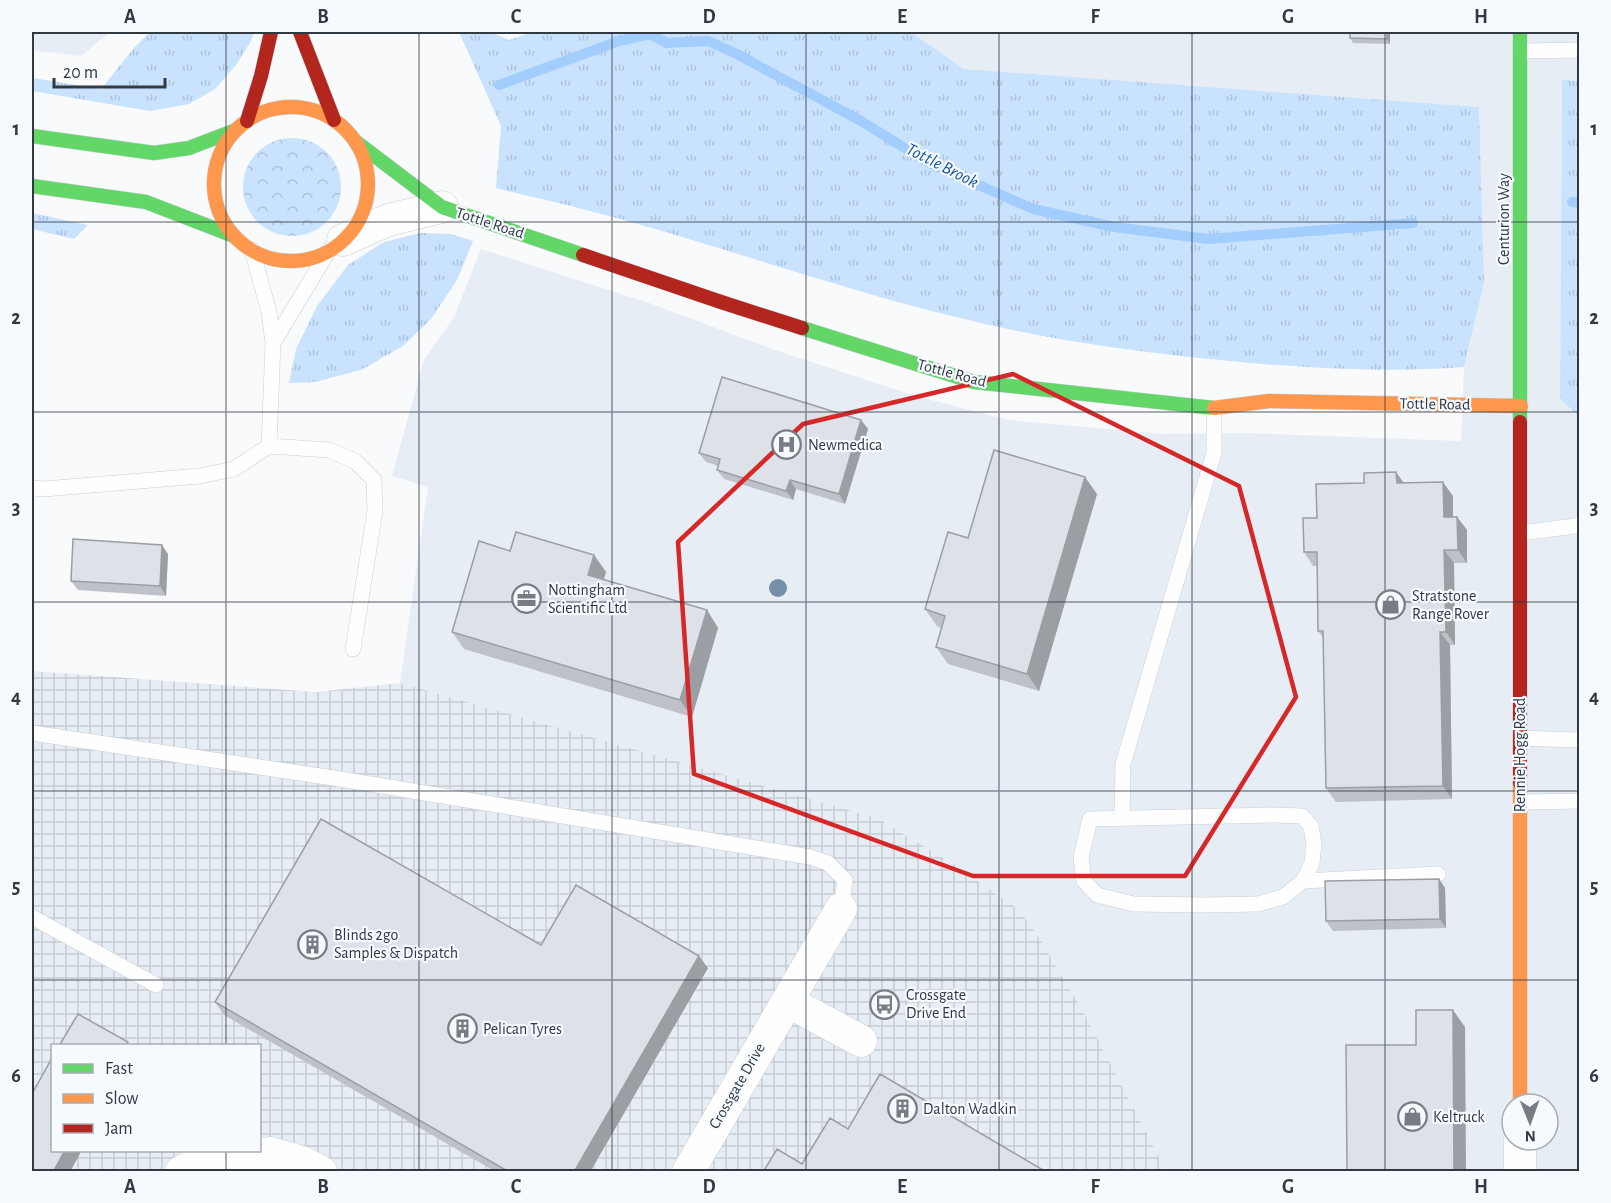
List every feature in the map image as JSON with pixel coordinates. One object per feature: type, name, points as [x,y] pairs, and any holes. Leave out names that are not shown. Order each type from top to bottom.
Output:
[{"type":"street","points":[[247,121],[261,76],[271,32]]},
{"type":"street","points":[[300,32],[334,120]]},
{"type":"street","name":"Centurion Way","points":[[1520,32],[1521,406]]},
{"type":"street","points":[[32,186],[146,202],[234,236],[252,250],[273,258],[295,260],[317,256],[336,245],[359,220],[367,194],[366,165],[355,141],[344,128],[334,120],[315,111],[292,107],[270,110],[247,121],[236,130],[221,152],[214,185],[222,217],[234,236]]},
{"type":"street","points":[[32,135],[153,153],[189,148],[236,130]]},
{"type":"street","name":"Tottle Road","points":[[355,141],[442,207],[721,302],[974,382],[1214,408],[1269,401],[1521,406]]},
{"type":"street","name":"Tottle Road","points":[[336,245],[388,220],[442,207]]},
{"type":"street","name":"Rennie Hogg Road","points":[[1520,1092],[1521,406]]},
{"type":"street","name":"Crossgate Drive","points":[[688,1172],[841,909]]},
{"type":"street","points":[[787,1001],[861,1041]]},
{"type":"street","points":[[1520,1152],[1520,1172]]},
{"type":"street","points":[[181,1172],[190,1167],[226,1157],[272,1153],[302,1162],[321,1172]]},
{"type":"lane","points":[[1520,51],[1580,50]]},
{"type":"lane","points":[[273,343],[336,245]]},
{"type":"lane","points":[[252,250],[269,312],[273,343],[269,446]]},
{"type":"lane","points":[[1122,818],[1123,764],[1214,453],[1214,408]]},
{"type":"lane","points":[[32,488],[44,489],[200,476],[234,469],[269,446],[329,450],[355,461],[374,480],[375,511],[353,649]]},
{"type":"lane","points":[[1521,533],[1580,524]]},
{"type":"lane","points":[[32,733],[339,779],[810,857],[828,863],[845,880],[841,909]]},
{"type":"lane","points":[[1520,738],[1580,740]]},
{"type":"lane","points":[[1520,801],[1580,801]]},
{"type":"lane","points":[[1302,816],[1311,826],[1314,844],[1312,863],[1303,881],[1283,897],[1258,904],[1134,904],[1097,894],[1083,881],[1081,857],[1090,819],[1302,816]]},
{"type":"lane","points":[[1303,881],[1438,874]]},
{"type":"lane","points":[[32,917],[156,985]]},
{"type":"highlighted area","points":[[1013,374],[1239,486],[1296,697],[1185,876],[973,876],[694,774],[678,542],[803,424]]},
{"type":"shaded area","points":[[32,32],[110,32],[81,56],[32,50]]},
{"type":"shaded area","points":[[911,32],[1579,32],[1579,81],[1562,80],[1560,399],[1580,416],[1579,1171],[1166,1171],[1084,1013],[1039,938],[1019,910],[958,867],[877,818],[400,683],[428,487],[392,476],[424,360],[454,317],[481,249],[649,303],[775,350],[912,395],[1009,420],[1162,434],[1244,433],[1461,441],[1464,367],[1484,283],[1479,107],[964,69]]},
{"type":"shaded area","points":[[32,671],[316,692],[400,683],[877,818],[958,867],[1019,910],[1039,938],[1084,1013],[1166,1171],[32,1171]]},
{"type":"green space","points":[[150,32],[254,32],[236,65],[215,89],[189,104],[150,111],[32,91],[32,78],[101,89]]},
{"type":"green space","points":[[459,32],[490,32],[509,40],[532,32],[911,32],[964,69],[1479,107],[1484,283],[1464,367],[1373,370],[1281,365],[1153,353],[1054,338],[989,325],[915,306],[614,217],[496,188],[501,126]]},
{"type":"green space","points":[[1562,80],[1579,81],[1579,416],[1560,399]]},
{"type":"green space","points":[[292,138],[311,142],[327,152],[337,168],[341,187],[337,206],[327,222],[311,232],[292,236],[273,232],[257,222],[247,206],[243,187],[247,168],[257,152],[273,142]]},
{"type":"green space","points":[[32,213],[88,225],[74,239],[32,229]]},
{"type":"green space","points":[[421,233],[451,234],[473,241],[457,280],[431,319],[403,346],[361,370],[315,382],[289,383],[296,349],[317,306],[348,265],[384,242]]},
{"type":"building","points":[[1350,32],[1387,32],[1387,39],[1350,38]]},
{"type":"building","name":"Newmedica","points":[[722,377],[861,420],[839,494],[790,480],[786,491],[717,470],[720,459],[699,453]]},
{"type":"building","points":[[994,450],[1085,477],[1027,674],[936,647],[945,616],[925,609],[948,532],[968,538]]},
{"type":"building","name":"Stratstone Range Rover","points":[[1396,472],[1397,483],[1443,482],[1444,517],[1457,517],[1458,550],[1444,550],[1446,632],[1440,632],[1443,786],[1326,788],[1323,631],[1318,631],[1317,552],[1304,552],[1303,518],[1317,518],[1316,484],[1364,483],[1364,473]]},
{"type":"building","points":[[516,532],[594,555],[588,575],[707,610],[680,700],[452,632],[479,541],[510,551]]},
{"type":"building","points":[[73,539],[162,545],[160,586],[71,581]]},
{"type":"building","points":[[321,819],[541,945],[576,885],[699,956],[574,1172],[509,1172],[215,1002]]},
{"type":"building","points":[[1439,879],[1440,919],[1326,921],[1325,881]]},
{"type":"building","name":"Keltruck","points":[[1416,1010],[1453,1010],[1454,1172],[1347,1172],[1346,1045],[1416,1045]]},
{"type":"building","points":[[78,1014],[128,1042],[127,1044],[60,1044]]},
{"type":"building","points":[[51,1060],[51,1152],[64,1152],[53,1172],[32,1172],[32,1094]]},
{"type":"building","name":"Dalton Wadkin","points":[[880,1074],[1043,1172],[763,1172],[777,1149],[802,1164],[830,1118],[848,1129]]},
{"type":"waterway","name":"Tottle Brook","points":[[499,85],[619,41],[650,34],[667,43],[708,41],[735,53],[861,121],[929,163],[1033,209],[1114,227],[1208,239],[1413,223]]},
{"type":"waterway","name":"Tottle Brook","points":[[1572,202],[1580,203]]},
{"type":"traffic: fast","points":[[1520,32],[1520,422]]},
{"type":"traffic: fast","points":[[32,136],[154,153],[189,148],[236,130]]},
{"type":"traffic: fast","points":[[355,141],[442,207],[583,255]]},
{"type":"traffic: fast","points":[[32,186],[146,202],[234,236]]},
{"type":"traffic: fast","points":[[802,328],[974,382],[1214,408]]},
{"type":"traffic: slow","points":[[291,107],[320,113],[334,120],[345,130],[355,141],[362,155],[368,184],[362,213],[355,227],[345,238],[334,248],[320,255],[291,261],[262,255],[248,248],[237,238],[227,227],[220,213],[214,184],[220,155],[227,141],[237,130],[248,120],[262,113],[291,107]]},
{"type":"traffic: slow","points":[[1214,408],[1269,401],[1521,406]]},
{"type":"traffic: slow","points":[[1520,783],[1520,1092]]},
{"type":"traffic: jam","points":[[247,121],[261,76],[271,32]]},
{"type":"traffic: jam","points":[[300,32],[334,120]]},
{"type":"traffic: jam","points":[[583,255],[802,328]]},
{"type":"traffic: jam","points":[[1520,422],[1520,783]]},
{"type":"place","name":"Newmedica","points":[[787,445]]},
{"type":"place","name":"Nottingham Scientific Ltd","points":[[527,599]]},
{"type":"place","name":"Stratstone Range Rover","points":[[1391,605]]},
{"type":"place","name":"Blinds 2go Samples & Dispatch","points":[[313,944]]},
{"type":"place","name":"Crossgate Drive End","points":[[885,1004]]},
{"type":"place","name":"Pelican Tyres","points":[[462,1029]]},
{"type":"place","name":"Dalton Wadkin","points":[[902,1109]]},
{"type":"place","name":"Keltruck","points":[[1412,1117]]}]
